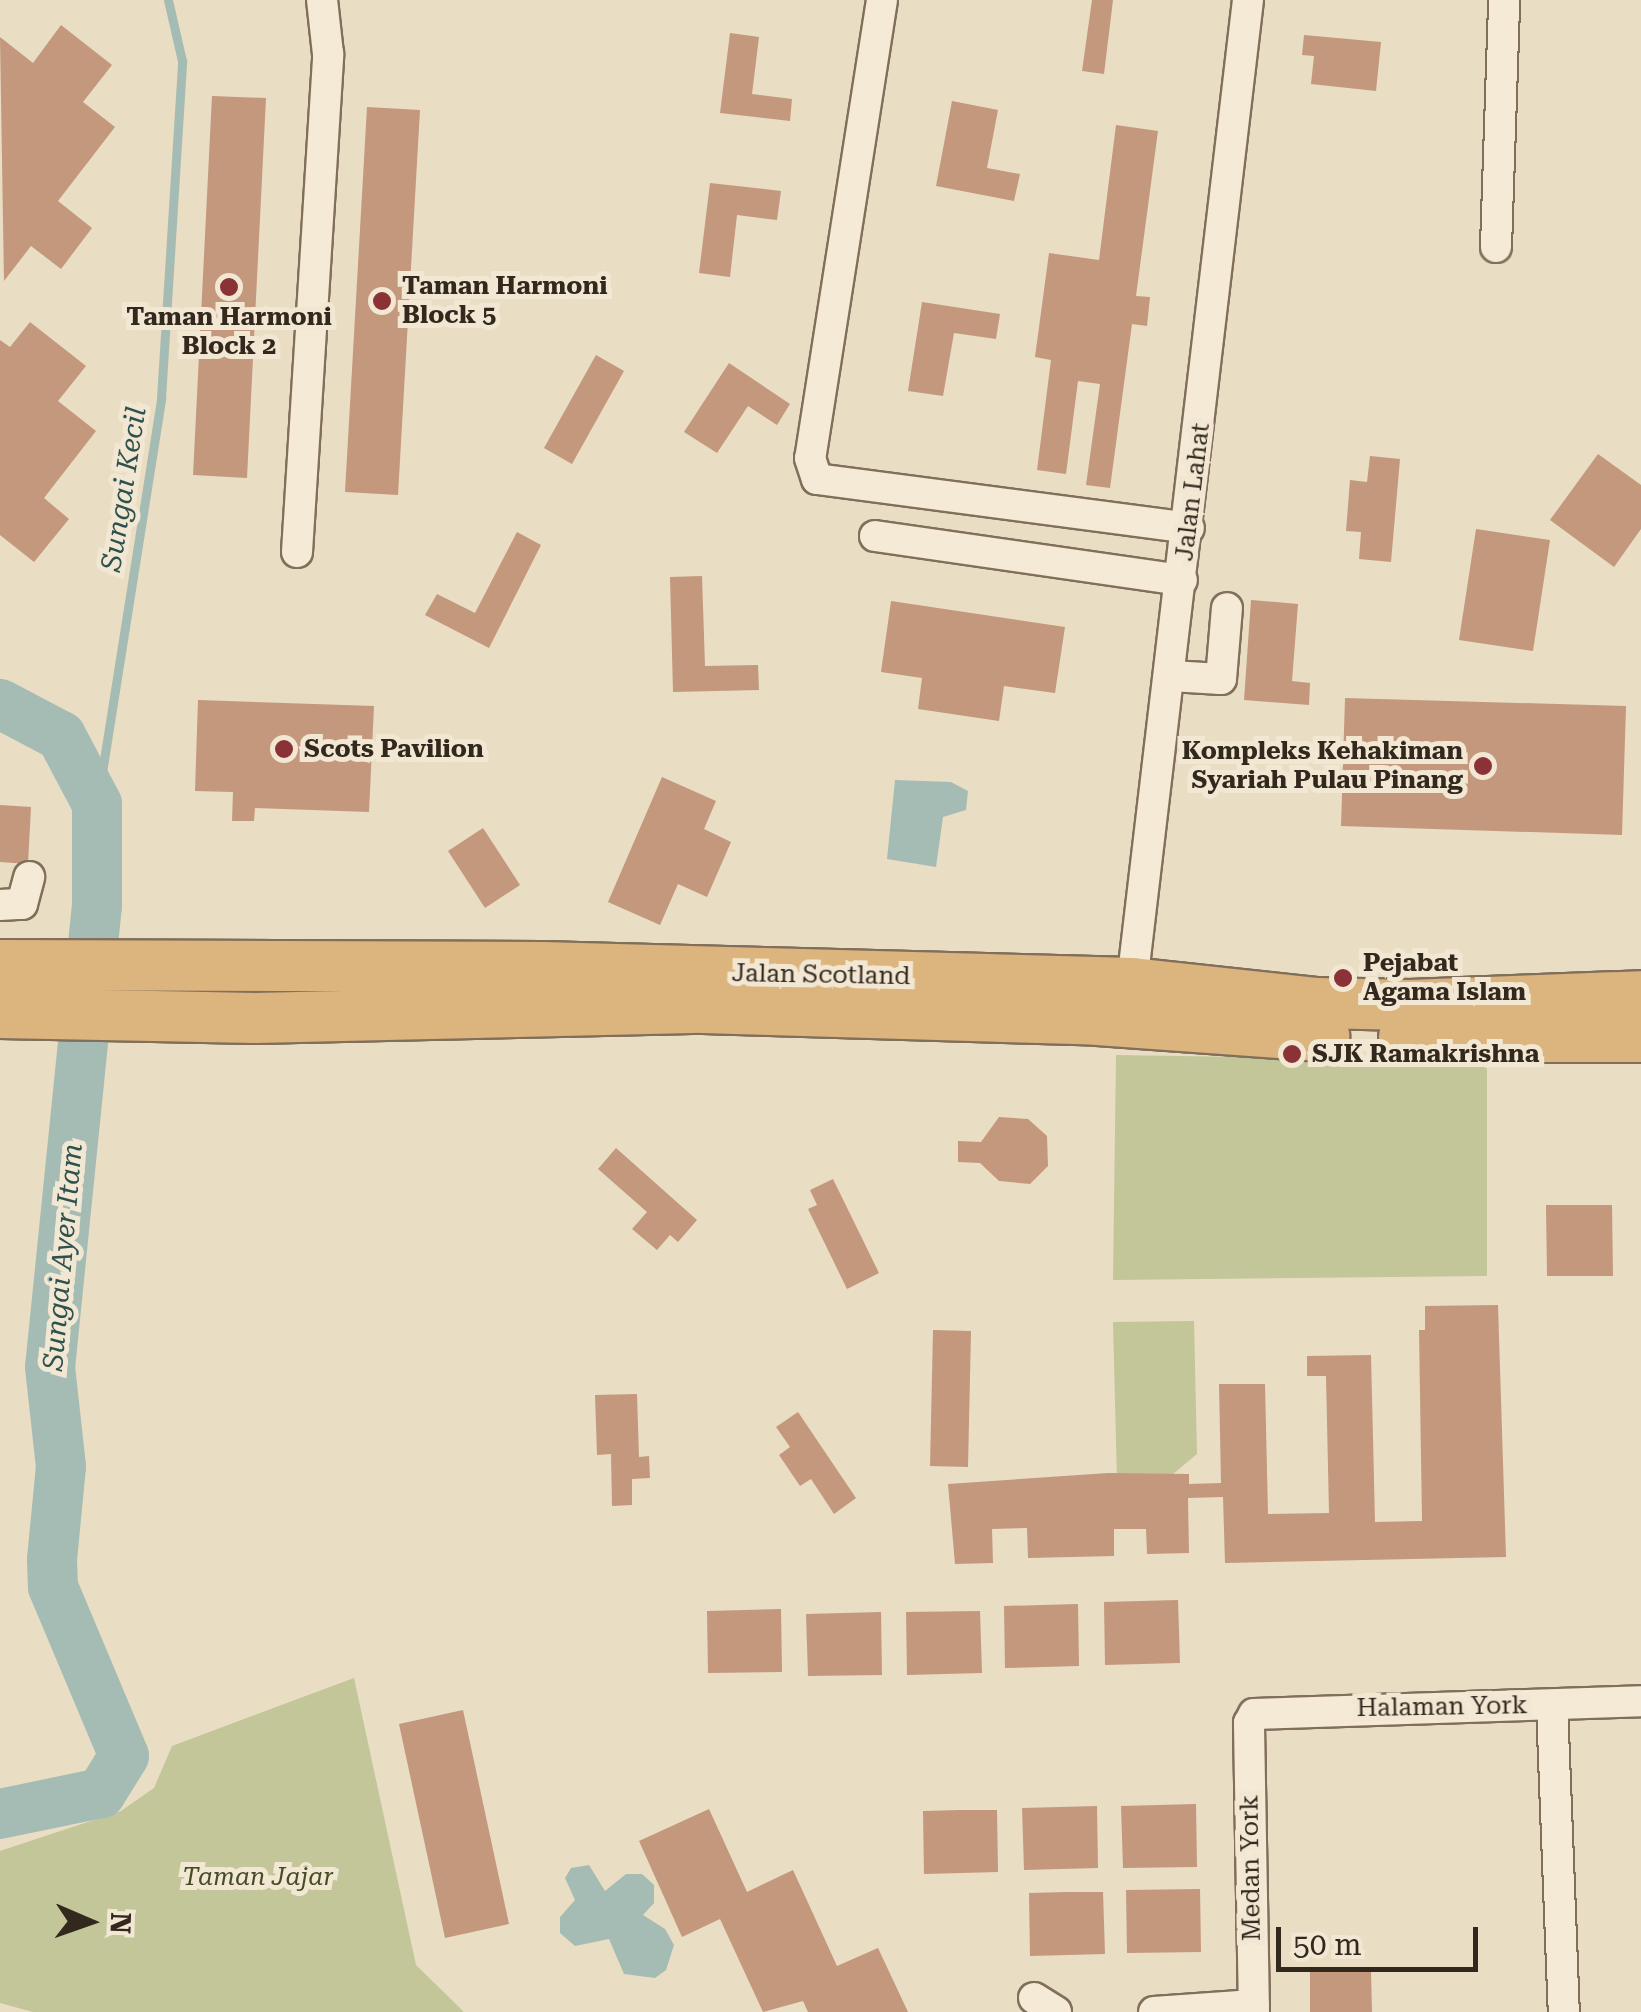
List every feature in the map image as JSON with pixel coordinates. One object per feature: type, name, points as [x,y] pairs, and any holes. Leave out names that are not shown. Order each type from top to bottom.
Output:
[{"type":"highway","points":[[0,952],[69,961]]},
{"type":"highway","name":"Jalan Scotland","points":[[0,965],[128,961],[1132,983],[1330,1003],[1641,996]]},
{"type":"highway","name":"Jalan Scotland","points":[[0,1012],[143,1016],[703,1008],[1084,1018],[1300,1035],[1641,1038]]},
{"type":"street","points":[[297,552],[328,54],[322,0]]},
{"type":"street","points":[[882,0],[810,458],[818,479],[1189,528]]},
{"type":"street","name":"Jalan Lahat","points":[[1132,983],[1189,528],[1248,0]]},
{"type":"street","points":[[1496,246],[1504,0]]},
{"type":"street","points":[[875,536],[1182,580]]},
{"type":"street","points":[[1171,676],[1221,679],[1227,608]]},
{"type":"street","points":[[0,905],[22,904],[29,877]]},
{"type":"street","name":"Halaman York","points":[[1249,1723],[1267,1710],[1641,1701]]},
{"type":"street","points":[[1552,1705],[1564,2012]]},
{"type":"street","name":"Medan York","points":[[1249,1723],[1254,2009]]},
{"type":"street","points":[[1154,2012],[1254,2009]]},
{"type":"green space","points":[[1116,1055],[1487,1061],[1487,1276],[1113,1280]]},
{"type":"green space","points":[[1194,1321],[1197,1454],[1167,1479],[1117,1481],[1113,1322]]},
{"type":"green space","name":"Taman Jajar","points":[[354,1678],[416,1965],[464,2012],[33,2012],[0,2003],[0,1851],[121,1811],[154,1788],[172,1746]]},
{"type":"water","points":[[895,780],[951,782],[968,791],[966,810],[943,817],[936,867],[887,859]]},
{"type":"water","points":[[589,1865],[605,1891],[626,1874],[642,1874],[654,1885],[654,1903],[643,1915],[665,1929],[674,1945],[666,1970],[655,1978],[624,1974],[609,1939],[575,1946],[560,1933],[560,1917],[575,1900],[565,1878],[571,1868]]},
{"type":"building","points":[[1092,0],[1113,0],[1104,74],[1082,71]]},
{"type":"building","points":[[61,25],[112,65],[83,102],[115,127],[58,201],[92,228],[61,269],[31,246],[4,281],[0,37],[33,63]]},
{"type":"building","points":[[730,33],[759,37],[752,94],[792,99],[790,121],[720,113]]},
{"type":"building","points":[[1304,35],[1381,42],[1376,91],[1311,84],[1314,56],[1302,55]]},
{"type":"building","name":"Taman Harmoni Block 2","points":[[212,96],[266,98],[247,478],[193,475]]},
{"type":"building","points":[[952,101],[998,110],[987,168],[1020,174],[1014,201],[936,186]]},
{"type":"building","name":"Taman Harmoni Block 5","points":[[367,107],[420,110],[398,495],[345,492]]},
{"type":"building","points":[[1116,125],[1158,131],[1136,296],[1150,297],[1147,326],[1132,324],[1110,488],[1086,485],[1100,384],[1078,381],[1066,474],[1037,470],[1051,360],[1035,357],[1049,253],[1099,260]]},
{"type":"building","points":[[710,183],[781,191],[777,220],[737,215],[730,277],[699,273]]},
{"type":"building","points":[[922,302],[1000,314],[996,339],[954,333],[943,396],[908,391]]},
{"type":"building","points":[[30,322],[86,366],[58,401],[96,431],[44,498],[69,519],[34,562],[0,535],[0,340],[10,347]]},
{"type":"building","points":[[596,355],[624,371],[572,464],[544,448]]},
{"type":"building","points":[[729,363],[790,404],[777,425],[748,406],[717,453],[684,432]]},
{"type":"building","points":[[1598,454],[1641,485],[1641,529],[1614,567],[1550,520]]},
{"type":"building","points":[[1370,456],[1400,459],[1391,562],[1359,559],[1361,532],[1346,531],[1350,480],[1367,482]]},
{"type":"building","points":[[1476,529],[1550,540],[1533,651],[1459,640]]},
{"type":"building","points":[[517,532],[541,545],[489,648],[425,615],[437,594],[475,613]]},
{"type":"building","points":[[702,576],[705,666],[758,665],[759,690],[673,692],[670,577]]},
{"type":"building","points":[[1251,600],[1298,604],[1292,681],[1310,683],[1309,705],[1244,700]]},
{"type":"building","points":[[891,601],[1065,627],[1055,693],[1004,686],[999,721],[918,709],[922,678],[881,672]]},
{"type":"building","name":"Kompleks Kehakiman Syariah Pulau Pinang","points":[[1345,698],[1626,706],[1622,835],[1341,826]]},
{"type":"building","name":"Scots Pavilion","points":[[198,700],[374,706],[369,812],[255,808],[254,821],[232,821],[233,792],[195,791]]},
{"type":"building","points":[[662,777],[716,801],[704,829],[731,842],[707,897],[678,884],[660,925],[608,902]]},
{"type":"building","points":[[0,805],[31,807],[28,864],[0,862]]},
{"type":"building","points":[[483,828],[520,885],[485,908],[448,851]]},
{"type":"building","points":[[999,1117],[1028,1119],[1047,1136],[1048,1166],[1030,1184],[999,1181],[980,1163],[958,1162],[958,1141],[981,1142]]},
{"type":"building","points":[[616,1148],[697,1220],[678,1242],[670,1235],[657,1250],[632,1229],[647,1212],[598,1169]]},
{"type":"building","points":[[833,1179],[879,1273],[847,1289],[808,1209],[817,1205],[810,1190]]},
{"type":"building","points":[[1546,1205],[1612,1205],[1613,1276],[1547,1276]]},
{"type":"building","points":[[1498,1305],[1506,1557],[1225,1563],[1223,1497],[1188,1498],[1189,1553],[1147,1554],[1146,1529],[1114,1529],[1114,1556],[1028,1558],[1027,1528],[992,1529],[993,1563],[955,1564],[948,1484],[1108,1473],[1189,1474],[1189,1484],[1221,1483],[1219,1384],[1265,1384],[1268,1514],[1329,1513],[1326,1376],[1307,1376],[1307,1356],[1371,1355],[1375,1522],[1422,1521],[1419,1330],[1425,1330],[1425,1306]]},
{"type":"building","points":[[933,1330],[971,1331],[968,1467],[930,1466]]},
{"type":"building","points":[[637,1394],[639,1457],[649,1456],[650,1478],[632,1479],[632,1505],[612,1506],[611,1454],[597,1455],[595,1395]]},
{"type":"building","points":[[798,1412],[856,1498],[834,1514],[811,1479],[800,1486],[779,1455],[790,1447],[776,1427]]},
{"type":"building","points":[[1178,1600],[1180,1663],[1105,1665],[1104,1602]]},
{"type":"building","points":[[1078,1604],[1079,1666],[1005,1668],[1004,1606]]},
{"type":"building","points":[[781,1609],[782,1672],[708,1673],[707,1611]]},
{"type":"building","points":[[980,1611],[982,1673],[907,1675],[906,1612]]},
{"type":"building","points":[[881,1612],[882,1675],[808,1676],[806,1614]]},
{"type":"building","points":[[463,1710],[509,1924],[445,1938],[399,1724]]},
{"type":"building","points":[[1196,1804],[1197,1867],[1123,1868],[1121,1806]]},
{"type":"building","points":[[1097,1806],[1098,1868],[1024,1870],[1022,1808]]},
{"type":"building","points":[[709,1809],[747,1892],[793,1870],[837,1966],[878,1948],[908,2012],[808,2012],[803,2001],[763,2012],[720,1919],[682,1937],[639,1841]]},
{"type":"building","points":[[997,1810],[998,1872],[924,1874],[923,1811]]},
{"type":"building","points":[[1200,1889],[1201,1952],[1127,1953],[1126,1890]]},
{"type":"building","points":[[1103,1892],[1105,1954],[1030,1956],[1029,1893]]},
{"type":"building","points":[[1371,1971],[1372,2012],[1310,2012],[1310,1972]]},
{"type":"waterway","name":"Sungai Kecil","points":[[97,804],[161,398],[182,61],[168,0]]},
{"type":"waterway","name":"Sungai Ayer Itam","points":[[0,704],[61,736],[97,804],[97,905],[50,1367],[61,1466],[52,1560],[53,1587],[124,1756],[101,1793],[0,1814]]},
{"type":"place","name":"Taman Harmoni Block 2","points":[[229,287]]},
{"type":"place","name":"Taman Harmoni Block 5","points":[[382,301]]},
{"type":"place","name":"Scots Pavilion","points":[[284,749]]},
{"type":"place","name":"Kompleks Kehakiman Syariah Pulau Pinang","points":[[1483,766]]},
{"type":"place","name":"Pejabat Agama Islam","points":[[1343,978]]},
{"type":"place","name":"SJK Ramakrishna","points":[[1292,1054]]}]
